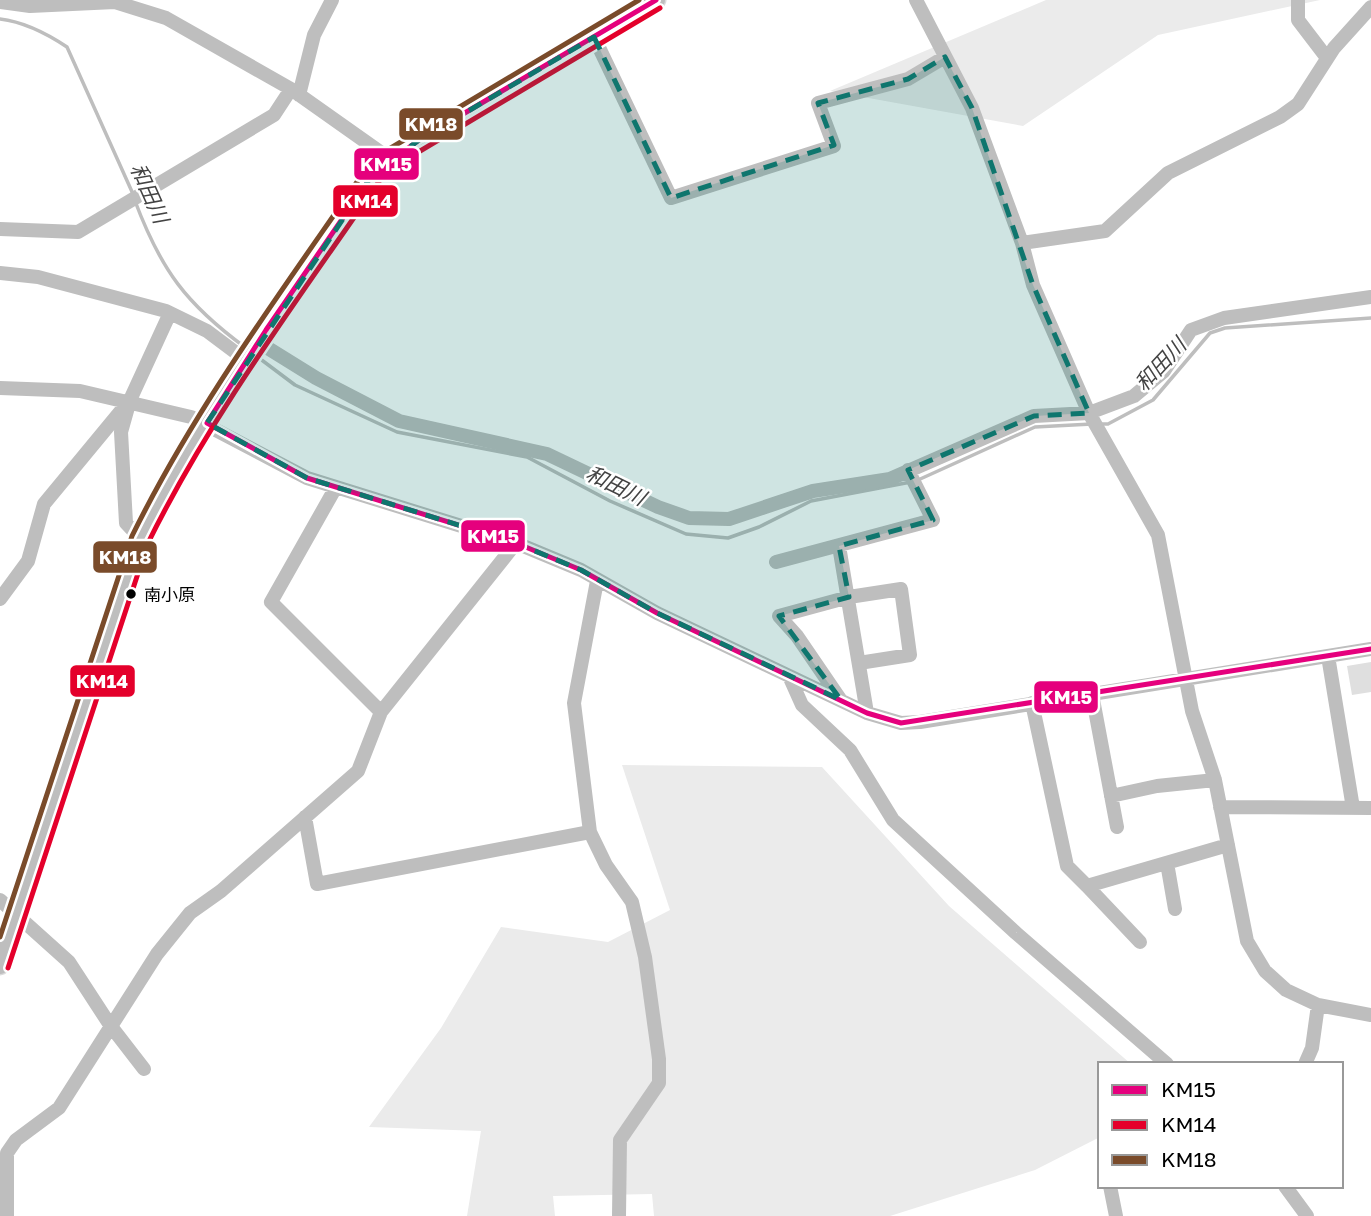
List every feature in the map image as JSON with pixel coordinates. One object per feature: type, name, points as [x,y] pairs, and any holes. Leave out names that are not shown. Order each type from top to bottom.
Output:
[{"type":"main road","points":[[0,965],[140,538],[168,484],[258,342],[373,174],[390,159],[656,0]]},
{"type":"street","points":[[0,229],[78,232],[274,115],[295,92],[314,35],[332,0]]},
{"type":"street","points":[[916,0],[972,108],[1022,243],[1033,285],[1089,413],[1157,535],[1184,677],[1192,711],[1215,780],[1247,941],[1265,971],[1286,990],[1318,1005],[1371,1015]]},
{"type":"street","points":[[1298,0],[1298,20],[1327,58]]},
{"type":"street","points":[[0,2],[30,6],[115,2],[166,18],[295,92],[390,159]]},
{"type":"street","points":[[1022,243],[1105,231],[1168,173],[1280,117],[1298,104],[1327,58],[1363,12],[1371,7]]},
{"type":"street","points":[[594,37],[671,198],[834,146],[818,103],[908,79],[946,57]]},
{"type":"street","points":[[0,273],[38,276],[170,313],[206,331],[247,361]]},
{"type":"street","points":[[258,342],[316,378],[399,421],[547,454],[658,507],[689,518],[729,519],[813,491],[891,479],[1034,416],[1089,413],[1134,396],[1164,371],[1191,330],[1224,318],[1371,297]]},
{"type":"street","points":[[140,538],[126,523],[121,432],[130,400],[170,313]]},
{"type":"street","points":[[0,388],[80,391],[130,400],[207,424],[284,468],[516,543],[581,570],[657,613],[867,713],[901,723],[1371,649]]},
{"type":"street","points":[[0,599],[28,561],[44,504],[130,400]]},
{"type":"street","points":[[776,562],[933,520],[908,470]]},
{"type":"street","points":[[336,487],[271,602],[382,712]]},
{"type":"street","points":[[7,1216],[7,1153],[16,1140],[59,1108],[157,954],[190,913],[358,771],[382,712],[516,543]]},
{"type":"street","points":[[839,546],[867,713]]},
{"type":"street","points":[[597,581],[574,703],[590,832],[606,865],[632,902],[645,957],[659,1059],[659,1083],[620,1140],[619,1216]]},
{"type":"street","points":[[841,700],[797,636],[779,616],[849,597],[901,589],[910,655],[859,663]]},
{"type":"street","points":[[1328,656],[1353,807]]},
{"type":"street","points":[[789,676],[802,705],[850,750],[893,820],[1016,933],[1165,1062]]},
{"type":"street","points":[[1091,694],[1117,827]]},
{"type":"street","points":[[1032,704],[1067,866],[1140,942]]},
{"type":"street","points":[[1111,796],[1157,786],[1215,780]]},
{"type":"street","points":[[1220,807],[1371,808]]},
{"type":"street","points":[[305,817],[317,884],[590,832]]},
{"type":"street","points":[[1087,886],[1228,845]]},
{"type":"street","points":[[1167,863],[1175,909]]},
{"type":"street","points":[[0,900],[69,962],[110,1025],[144,1069]]},
{"type":"street","points":[[1306,1062],[1312,1048],[1318,1005]]},
{"type":"street","points":[[1110,1188],[1116,1216]]},
{"type":"street","points":[[1286,1188],[1307,1216]]},
{"type":"highlighted area","points":[[594,37],[671,198],[834,145],[818,103],[908,79],[945,57],[972,108],[1033,285],[1089,413],[1034,416],[908,470],[933,520],[839,546],[849,597],[779,616],[841,700],[657,613],[581,570],[516,543],[307,478],[207,423],[373,174],[419,140]]},
{"type":"shaded area","points":[[1046,0],[1320,0],[1158,35],[1023,126],[830,91]]},
{"type":"shaded area","points":[[622,765],[822,767],[949,906],[1129,1062],[1098,1062],[1098,1138],[1035,1170],[890,1216],[654,1216],[652,1194],[553,1196],[555,1216],[467,1216],[481,1131],[369,1127],[441,1028],[501,927],[608,942],[670,910]]},
{"type":"building","points":[[1371,662],[1371,692],[1352,695],[1347,666]]},
{"type":"waterway","name":"和田川","points":[[0,19],[35,29],[67,47],[133,194]]},
{"type":"waterway","name":"和田川","points":[[135,201],[155,247],[178,284],[207,316],[246,348]]},
{"type":"waterway","name":"和田川","points":[[1100,424],[1108,424],[1153,400],[1210,333],[1225,328],[1371,318]]},
{"type":"waterway","name":"和田川","points":[[255,355],[295,385],[397,432],[527,457],[610,501],[686,534],[728,538],[759,527],[811,501],[911,482]]},
{"type":"waterway","name":"和田川","points":[[918,480],[1035,427],[1092,424]]},
{"type":"transit line","name":"KM18","points":[[0,937],[132,536],[184,441],[273,303],[366,169],[384,152],[639,0]]},
{"type":"transit line","name":"KM15","points":[[207,423],[266,330],[373,174],[419,140],[656,0]]},
{"type":"transit line","name":"KM14","points":[[8,968],[148,543],[199,449],[288,313],[380,180],[395,166],[660,8]]},
{"type":"transit line","name":"KM15","points":[[207,423],[307,478],[516,543],[581,570],[657,613],[867,713],[901,723],[1371,649]]},
{"type":"place","name":"南小原","points":[[131,594]]}]
